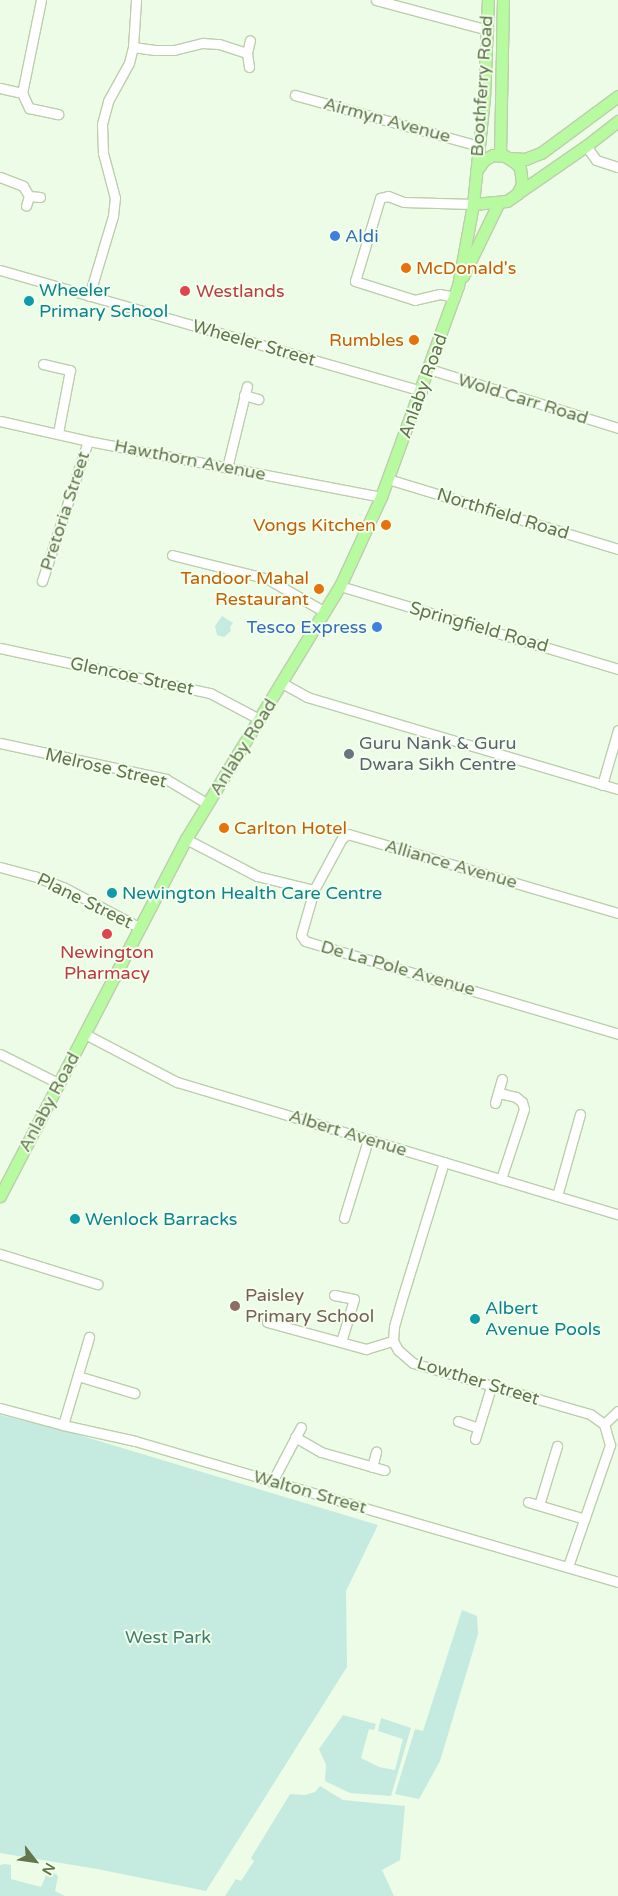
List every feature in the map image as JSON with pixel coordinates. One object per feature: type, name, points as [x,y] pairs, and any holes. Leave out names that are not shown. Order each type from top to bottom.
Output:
[{"type":"main road","name":"Boothferry Road","points":[[473,204],[488,30],[488,0]]},
{"type":"main road","name":"Boothferry Road","points":[[503,0],[505,156]]},
{"type":"main road","points":[[499,202],[486,199],[479,193],[475,177],[485,159],[505,156],[525,159],[541,152],[618,96]]},
{"type":"main road","points":[[473,204],[507,201],[586,146],[618,121]]},
{"type":"main road","points":[[505,156],[520,168],[522,184],[517,194]]},
{"type":"main road","name":"Anlaby Road","points":[[0,1196],[4,1180],[60,1084],[186,839],[340,586],[382,497],[422,391],[456,292],[499,202]]},
{"type":"main road","name":"Anlaby Road","points":[[456,292],[473,204]]},
{"type":"street","points":[[41,0],[22,93],[29,108],[58,114]]},
{"type":"street","points":[[89,296],[112,216],[115,198],[103,153],[102,124],[108,101],[129,63],[133,47],[136,0]]},
{"type":"street","points":[[376,0],[488,30]]},
{"type":"street","points":[[249,67],[247,53],[250,40]]},
{"type":"street","points":[[133,47],[174,50],[203,43],[219,44],[247,53]]},
{"type":"street","points":[[0,88],[22,93]]},
{"type":"street","name":"Airmyn Avenue","points":[[295,95],[479,146]]},
{"type":"street","points":[[586,146],[596,160],[618,167]]},
{"type":"street","points":[[0,177],[23,186],[28,196],[26,206]]},
{"type":"street","points":[[28,196],[40,197]]},
{"type":"street","points":[[456,292],[415,300],[355,281],[380,198],[388,196],[404,202],[473,204]]},
{"type":"street","name":"Wheeler Street","points":[[0,270],[422,391]]},
{"type":"street","points":[[43,364],[70,370],[58,433]]},
{"type":"street","name":"Wold Carr Road","points":[[429,369],[618,428]]},
{"type":"street","points":[[227,468],[246,390],[258,399]]},
{"type":"street","name":"Hawthorn Avenue","points":[[0,421],[227,468],[382,497]]},
{"type":"street","name":"Pretoria Street","points":[[42,581],[88,440]]},
{"type":"street","name":"Northfield Road","points":[[388,479],[618,550]]},
{"type":"street","points":[[172,555],[268,579],[325,612]]},
{"type":"street","name":"Springfield Road","points":[[340,586],[618,669]]},
{"type":"street","name":"Glencoe Street","points":[[0,648],[210,693],[259,720]]},
{"type":"street","points":[[282,683],[307,697],[618,790]]},
{"type":"street","points":[[602,784],[618,730]]},
{"type":"street","name":"Melrose Street","points":[[0,743],[166,779],[208,804]]},
{"type":"street","name":"Alliance Avenue","points":[[314,890],[342,838],[348,834],[618,913]]},
{"type":"street","points":[[186,839],[257,876],[314,890]]},
{"type":"street","name":"Plane Street","points":[[0,867],[34,876],[63,887],[140,928]]},
{"type":"street","name":"De La Pole Avenue","points":[[314,890],[301,935],[305,941],[618,1034]]},
{"type":"street","name":"Albert Avenue","points":[[85,1034],[177,1082],[618,1214]]},
{"type":"street","points":[[0,1054],[60,1084]]},
{"type":"street","points":[[495,1103],[502,1079]]},
{"type":"street","points":[[498,1093],[516,1097],[522,1102],[524,1109],[501,1179]]},
{"type":"street","points":[[557,1196],[580,1114]]},
{"type":"street","points":[[344,1218],[368,1140]]},
{"type":"street","points":[[267,1322],[366,1350],[394,1341],[394,1327],[400,1303],[444,1162]]},
{"type":"street","points":[[0,1254],[97,1284]]},
{"type":"street","points":[[334,1295],[354,1300],[341,1342]]},
{"type":"street","points":[[63,1425],[88,1337]]},
{"type":"street","name":"Lowther Street","points":[[394,1341],[398,1350],[413,1364],[590,1414],[604,1424]]},
{"type":"street","points":[[78,1376],[134,1393]]},
{"type":"street","points":[[475,1439],[491,1387]]},
{"type":"street","name":"Walton Street","points":[[0,1408],[63,1425],[135,1441],[618,1582]]},
{"type":"street","points":[[568,1566],[610,1445],[604,1424],[618,1411]]},
{"type":"street","points":[[458,1421],[478,1428]]},
{"type":"street","points":[[272,1482],[301,1427]]},
{"type":"street","points":[[295,1437],[322,1452],[384,1470]]},
{"type":"street","points":[[539,1505],[557,1446]]},
{"type":"street","points":[[372,1467],[376,1452]]},
{"type":"street","points":[[528,1502],[585,1519]]},
{"type":"green space","points":[[222,616],[233,623],[230,627],[231,631],[224,637],[217,635],[215,626]]},
{"type":"green space","name":"West Park","points":[[0,1415],[59,1429],[378,1525],[346,1591],[347,1667],[206,1891],[97,1869],[0,1853]]},
{"type":"green space","points":[[462,1610],[477,1616],[478,1634],[440,1761],[419,1799],[395,1794],[415,1729],[423,1731]]},
{"type":"green space","points":[[343,1715],[376,1724],[374,1730],[369,1729],[361,1758],[379,1767],[395,1770],[403,1739],[378,1731],[381,1718],[411,1728],[391,1796],[350,1793],[325,1781],[326,1765],[319,1749]]},
{"type":"green space","points":[[320,1786],[343,1800],[405,1806],[400,1860],[382,1870],[394,1896],[225,1896],[236,1879],[241,1881],[254,1861],[251,1858],[290,1794],[305,1795],[315,1792]]},
{"type":"green space","points":[[0,1865],[11,1865],[11,1879],[41,1887],[47,1873],[54,1873],[58,1876],[55,1891],[65,1896],[0,1896]]},
{"type":"place","name":"Aldi","points":[[335,236]]},
{"type":"place","name":"McDonald's","points":[[406,268]]},
{"type":"place","name":"Westlands","points":[[185,291]]},
{"type":"place","name":"Wheeler Primary School","points":[[29,301]]},
{"type":"place","name":"Rumbles","points":[[414,340]]},
{"type":"place","name":"Vongs Kitchen","points":[[386,525]]},
{"type":"place","name":"Tandoor Mahal Restaurant","points":[[319,589]]},
{"type":"place","name":"Tesco Express","points":[[377,627]]},
{"type":"place","name":"Guru Nank & Guru Dwara Sikh Centre","points":[[349,754]]},
{"type":"place","name":"Carlton Hotel","points":[[224,828]]},
{"type":"place","name":"Newington Health Care Centre","points":[[112,893]]},
{"type":"place","name":"Newington Pharmacy","points":[[107,934]]},
{"type":"place","name":"Wenlock Barracks","points":[[75,1219]]},
{"type":"place","name":"Paisley Primary School","points":[[235,1306]]},
{"type":"place","name":"Albert Avenue Pools","points":[[475,1319]]}]
